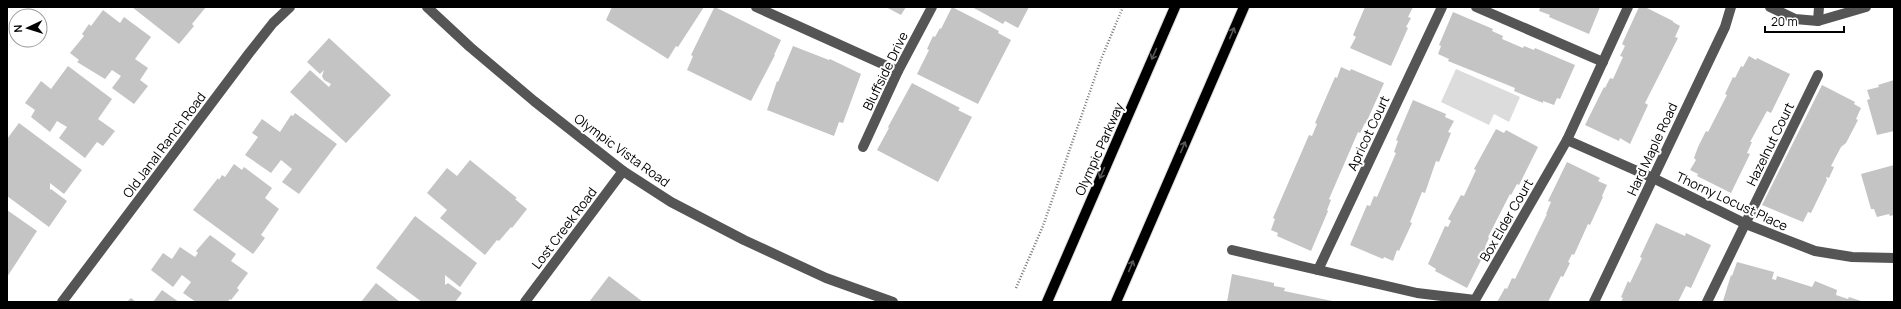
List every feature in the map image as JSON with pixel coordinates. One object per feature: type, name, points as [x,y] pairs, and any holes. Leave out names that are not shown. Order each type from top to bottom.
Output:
[{"type":"main road","name":"Olympic Parkway","points":[[1046,302],[1175,7]]},
{"type":"main road","points":[[1116,302],[1244,7]]},
{"type":"street","name":"Old Janal Ranch Road","points":[[62,302],[250,52],[273,23],[290,7]]},
{"type":"street","name":"Olympic Vista Road","points":[[427,7],[470,47],[623,171],[671,202],[744,240],[826,278],[893,302]]},
{"type":"street","points":[[756,7],[898,71]]},
{"type":"street","name":"Bluffside Drive","points":[[863,146],[898,71],[932,7]]},
{"type":"street","name":"Apricot Court","points":[[1318,270],[1442,7]]},
{"type":"street","points":[[1476,7],[1603,62]]},
{"type":"street","name":"Box Elder Court","points":[[1318,270],[1417,293],[1475,300],[1567,140],[1628,7]]},
{"type":"street","name":"Hard Maple Road","points":[[1594,302],[1726,27],[1731,7]]},
{"type":"street","points":[[1770,7],[1795,19],[1818,21],[1866,7]]},
{"type":"street","points":[[1818,21],[1819,7]]},
{"type":"street","name":"Hazelnut Court","points":[[1707,302],[1818,75]]},
{"type":"street","name":"Thorny Locust Place","points":[[1567,140],[1653,178],[1746,224],[1815,251],[1852,257],[1894,258]]},
{"type":"street","name":"Lost Creek Road","points":[[525,302],[623,171]]},
{"type":"street","points":[[1232,250],[1318,270]]},
{"type":"path","points":[[1016,288],[1043,226],[1102,57],[1123,7]]},
{"type":"shaded area","points":[[1456,69],[1520,97],[1509,122],[1494,114],[1489,125],[1441,102]]},
{"type":"building","points":[[132,7],[206,7],[192,24],[194,26],[179,44]]},
{"type":"building","points":[[612,7],[704,7],[678,47],[676,46],[668,59],[606,20]]},
{"type":"building","points":[[886,7],[906,7],[901,15]]},
{"type":"building","points":[[952,7],[999,31],[998,33],[1011,40],[978,104],[917,74],[929,50],[927,49],[933,36],[935,37],[940,28],[941,29]]},
{"type":"building","points":[[972,7],[1029,7],[1018,28],[1005,21],[1003,24]]},
{"type":"building","points":[[1365,7],[1413,7],[1408,17],[1411,18],[1406,27],[1408,28],[1391,66],[1350,48],[1356,37],[1353,35]]},
{"type":"building","points":[[1538,7],[1600,7],[1589,34],[1549,17],[1550,15],[1539,11],[1540,8]]},
{"type":"building","points":[[1639,7],[1645,7],[1680,26],[1675,37],[1678,38],[1645,103],[1648,105],[1630,144],[1620,138],[1619,141],[1585,125],[1604,87],[1605,88],[1610,78],[1613,79],[1623,57],[1620,56],[1625,46],[1622,44]]},
{"type":"building","points":[[714,8],[717,8],[781,40],[775,55],[751,101],[687,70],[693,56],[691,55]]},
{"type":"building","points":[[103,10],[120,23],[124,17],[151,37],[135,59],[148,68],[140,80],[148,86],[134,104],[112,88],[121,76],[112,70],[105,79],[77,62],[79,60],[70,53],[84,36],[82,34],[89,24],[91,26]]},
{"type":"building","points":[[1453,12],[1493,29],[1492,31],[1503,36],[1502,39],[1523,48],[1524,46],[1534,50],[1535,48],[1575,65],[1560,99],[1557,98],[1554,105],[1543,101],[1543,103],[1514,91],[1515,88],[1448,61],[1449,59],[1438,54],[1441,46],[1439,45]]},
{"type":"building","points":[[329,38],[391,95],[346,143],[290,92],[310,70],[329,87],[331,84],[324,80],[322,76],[324,70],[320,74],[307,62]]},
{"type":"building","points":[[793,46],[829,60],[830,59],[861,74],[843,123],[839,122],[834,136],[767,110],[777,81],[778,82]]},
{"type":"building","points":[[1749,56],[1756,60],[1757,58],[1790,74],[1771,113],[1767,111],[1750,142],[1752,142],[1747,153],[1750,154],[1731,193],[1697,176],[1698,174],[1690,170],[1696,160],[1694,158],[1698,147],[1706,131],[1708,132],[1727,95],[1725,94],[1733,77],[1735,78],[1741,66],[1743,67]]},
{"type":"building","points":[[68,66],[112,99],[98,119],[115,131],[103,146],[97,142],[85,158],[59,138],[67,127],[57,121],[50,132],[31,117],[35,110],[25,103],[41,81],[51,89]]},
{"type":"building","points":[[1341,67],[1350,71],[1351,69],[1384,83],[1366,123],[1360,133],[1358,132],[1329,199],[1331,200],[1327,210],[1328,211],[1311,251],[1277,236],[1278,233],[1271,230],[1275,219],[1273,218],[1309,135],[1312,136],[1317,124],[1315,123],[1335,77],[1337,78]]},
{"type":"building","points":[[1894,80],[1894,131],[1877,135],[1867,100],[1870,99],[1867,90],[1879,87],[1878,85]]},
{"type":"building","points":[[912,83],[960,108],[958,110],[972,117],[938,182],[877,150]]},
{"type":"building","points":[[1822,85],[1855,102],[1854,104],[1861,108],[1856,119],[1858,120],[1846,143],[1841,147],[1831,166],[1834,167],[1829,178],[1826,177],[1827,180],[1811,213],[1808,212],[1803,222],[1762,205]]},
{"type":"building","points":[[1413,100],[1446,114],[1445,117],[1454,121],[1448,132],[1451,133],[1439,162],[1436,161],[1425,193],[1422,192],[1410,222],[1412,223],[1399,251],[1397,250],[1393,261],[1384,257],[1383,259],[1350,245],[1367,205],[1370,206],[1374,196],[1377,197],[1396,153],[1394,152],[1398,141],[1396,140]]},
{"type":"building","points":[[295,113],[337,144],[299,194],[282,182],[292,169],[281,160],[271,173],[245,155],[258,137],[252,133],[262,119],[280,132],[291,115],[293,116]]},
{"type":"building","points":[[19,123],[82,170],[64,194],[50,183],[50,190],[51,189],[67,201],[49,227],[7,196],[7,139]]},
{"type":"building","points":[[1496,129],[1504,133],[1506,130],[1538,147],[1519,185],[1517,184],[1511,195],[1510,194],[1488,237],[1489,238],[1485,247],[1487,248],[1467,288],[1435,271],[1436,269],[1428,264],[1445,226],[1448,227],[1451,221],[1448,219],[1461,195],[1464,196],[1476,170],[1474,169]]},
{"type":"building","points":[[470,160],[517,198],[515,199],[527,209],[512,228],[511,227],[499,241],[497,240],[485,255],[440,218],[447,210],[427,193],[447,168],[457,176]]},
{"type":"building","points":[[1567,162],[1600,178],[1598,181],[1607,185],[1590,225],[1588,224],[1574,255],[1572,254],[1568,262],[1570,263],[1563,277],[1561,276],[1548,302],[1497,302],[1505,288],[1507,289],[1512,278],[1515,279],[1547,214],[1551,202],[1548,201]]},
{"type":"building","points":[[234,164],[242,170],[244,167],[272,188],[265,198],[279,209],[261,235],[265,238],[253,254],[193,210],[218,178],[219,180],[222,175],[225,177]]},
{"type":"building","points":[[1894,165],[1894,215],[1890,216],[1889,214],[1877,217],[1874,209],[1871,209],[1861,174]]},
{"type":"building","points":[[7,210],[37,231],[7,277]]},
{"type":"building","points":[[415,216],[477,263],[460,287],[445,275],[445,285],[448,283],[462,293],[455,302],[422,302],[376,268]]},
{"type":"building","points":[[1656,223],[1685,236],[1686,233],[1711,245],[1691,288],[1686,286],[1678,302],[1621,302],[1623,298],[1621,297],[1628,281],[1630,283]]},
{"type":"building","points":[[210,235],[236,254],[231,261],[248,273],[237,288],[239,290],[231,300],[230,299],[227,302],[196,302],[183,293],[191,282],[182,275],[173,287],[151,270],[163,253],[172,259],[180,247],[195,257],[198,253],[196,251]]},
{"type":"building","points":[[1737,262],[1774,272],[1772,279],[1776,280],[1777,276],[1812,287],[1815,281],[1837,290],[1836,295],[1848,299],[1849,297],[1864,302],[1724,302],[1723,301],[1731,275],[1732,276]]},
{"type":"building","points":[[1232,274],[1274,283],[1274,286],[1285,288],[1284,291],[1337,302],[1227,302]]},
{"type":"building","points":[[609,276],[643,302],[589,302]]},
{"type":"building","points":[[376,283],[400,302],[361,302]]},
{"type":"building","points":[[162,290],[179,302],[153,302]]},
{"type":"building","points":[[131,298],[136,302],[127,302]]}]
